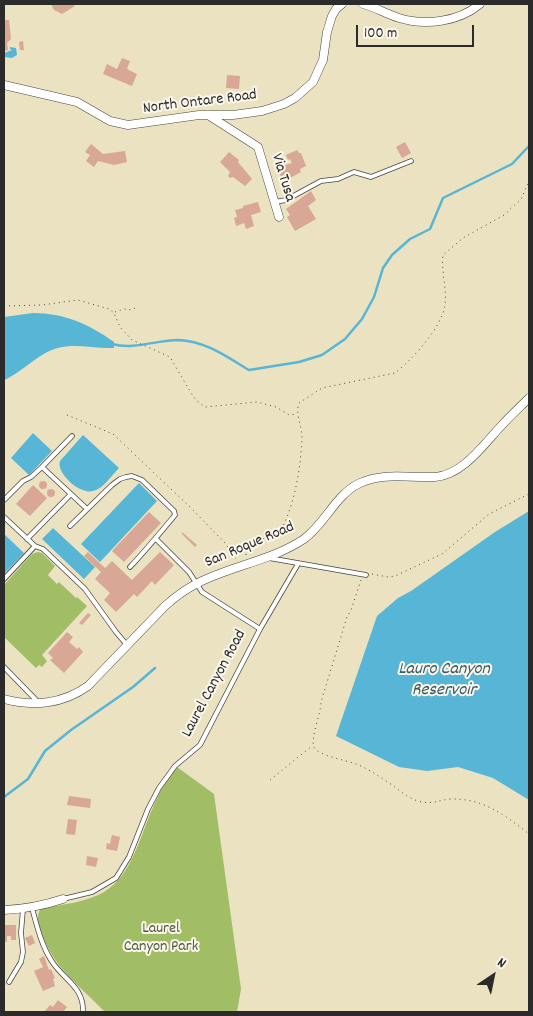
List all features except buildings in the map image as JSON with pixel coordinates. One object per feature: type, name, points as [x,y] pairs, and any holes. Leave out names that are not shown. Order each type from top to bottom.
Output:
[{"type":"street","name":"North Ontare Road","points":[[4,85],[77,102],[102,117],[119,124],[138,125],[208,115],[233,115],[262,111],[284,104],[305,91],[313,82],[322,60],[332,16],[342,4]]},
{"type":"street","points":[[363,4],[398,18],[412,21],[432,21],[459,17],[480,4]]},
{"type":"street","name":"Via Tusa","points":[[208,115],[258,147],[279,217]]},
{"type":"street","name":"San Roque Road","points":[[4,698],[22,703],[40,703],[68,697],[84,688],[165,606],[196,584],[267,557],[305,538],[316,529],[344,496],[358,484],[383,476],[436,477],[456,470],[469,460],[529,398]]},
{"type":"street","name":"Laurel Canyon Road","points":[[4,910],[32,908],[63,899]]},
{"type":"lane","points":[[275,202],[286,200],[321,180],[338,179],[354,172],[371,177],[412,161]]},
{"type":"lane","points":[[4,500],[23,481],[31,477],[42,467],[72,436]]},
{"type":"lane","points":[[42,467],[87,510]]},
{"type":"lane","points":[[70,526],[120,479],[132,476],[142,480],[175,513],[156,539],[130,567]]},
{"type":"lane","points":[[27,539],[71,494]]},
{"type":"lane","points":[[4,516],[27,539],[35,546],[43,549],[85,589],[116,632],[128,645]]},
{"type":"lane","points":[[156,539],[189,572],[202,592],[260,628]]},
{"type":"lane","points":[[4,579],[35,546]]},
{"type":"lane","points":[[267,557],[364,575]]},
{"type":"lane","name":"Laurel Canyon Road","points":[[63,899],[92,892],[116,878],[129,857],[148,809],[159,788],[175,766],[200,745],[260,628],[298,564]]},
{"type":"lane","points":[[4,667],[40,703]]},
{"type":"lane","points":[[32,908],[42,945],[52,962],[77,989],[83,1002],[83,1012]]},
{"type":"lane","points":[[10,982],[21,962],[23,952],[23,909]]},
{"type":"path","points":[[249,563],[246,555],[248,548],[282,529],[290,508],[301,451],[302,435],[297,414],[301,400],[322,388],[395,374],[402,368],[431,335],[442,316],[445,306],[443,255],[459,241],[510,210],[521,199],[529,181]]},
{"type":"path","points":[[4,306],[42,305],[78,300],[109,309],[114,313],[120,327],[132,340],[170,356],[190,393],[205,407],[257,402],[276,407],[289,415],[297,414]]},
{"type":"path","points":[[114,313],[124,309],[132,310],[135,308]]},
{"type":"path","points":[[67,415],[113,434],[225,543],[239,567]]},
{"type":"path","points":[[529,494],[489,514],[442,554],[433,559],[388,577],[375,574],[364,575],[347,617],[321,702],[321,710],[313,740],[313,746],[316,750],[365,767],[409,798],[418,802],[427,804],[448,799],[472,800],[497,811],[529,834]]},
{"type":"path","points":[[270,780],[313,746]]},
{"type":"green space","points":[[42,553],[55,566],[48,575],[87,606],[42,655],[47,661],[42,667],[39,665],[36,668],[4,637],[4,585],[32,554]]},
{"type":"green space","name":"Laurel Canyon Park","points":[[177,767],[214,794],[241,989],[237,1012],[105,1012],[59,965],[46,943],[39,925],[38,913],[41,908],[74,903],[90,898],[104,892],[114,884],[130,863],[157,798]]},
{"type":"water","points":[[10,47],[16,48],[17,55],[12,58],[4,57],[4,53],[12,50]]},
{"type":"water","points":[[33,313],[66,317],[86,325],[114,342],[114,348],[72,346],[51,350],[4,380],[4,317]]},
{"type":"water","points":[[33,433],[52,451],[29,475],[11,458]]},
{"type":"water","points":[[83,435],[119,468],[104,485],[93,491],[82,490],[70,482],[65,477],[60,466],[60,461]]},
{"type":"water","points":[[139,483],[157,501],[100,562],[81,544]]},
{"type":"water","name":"Lauro Canyon Reservoir","points":[[529,511],[529,800],[493,778],[458,767],[427,771],[399,767],[336,736],[377,616],[398,598]]},
{"type":"water","points":[[53,528],[95,567],[84,579],[42,539]]},
{"type":"water","points":[[4,534],[24,553],[4,574]]},
{"type":"waterway","points":[[112,344],[129,346],[170,340],[188,341],[216,351],[249,370],[299,362],[322,355],[345,339],[362,319],[374,297],[383,268],[392,255],[410,239],[430,229],[443,198],[512,164],[529,146]]},
{"type":"waterway","points":[[4,797],[28,779],[45,751],[71,730],[133,687],[155,668]]}]
